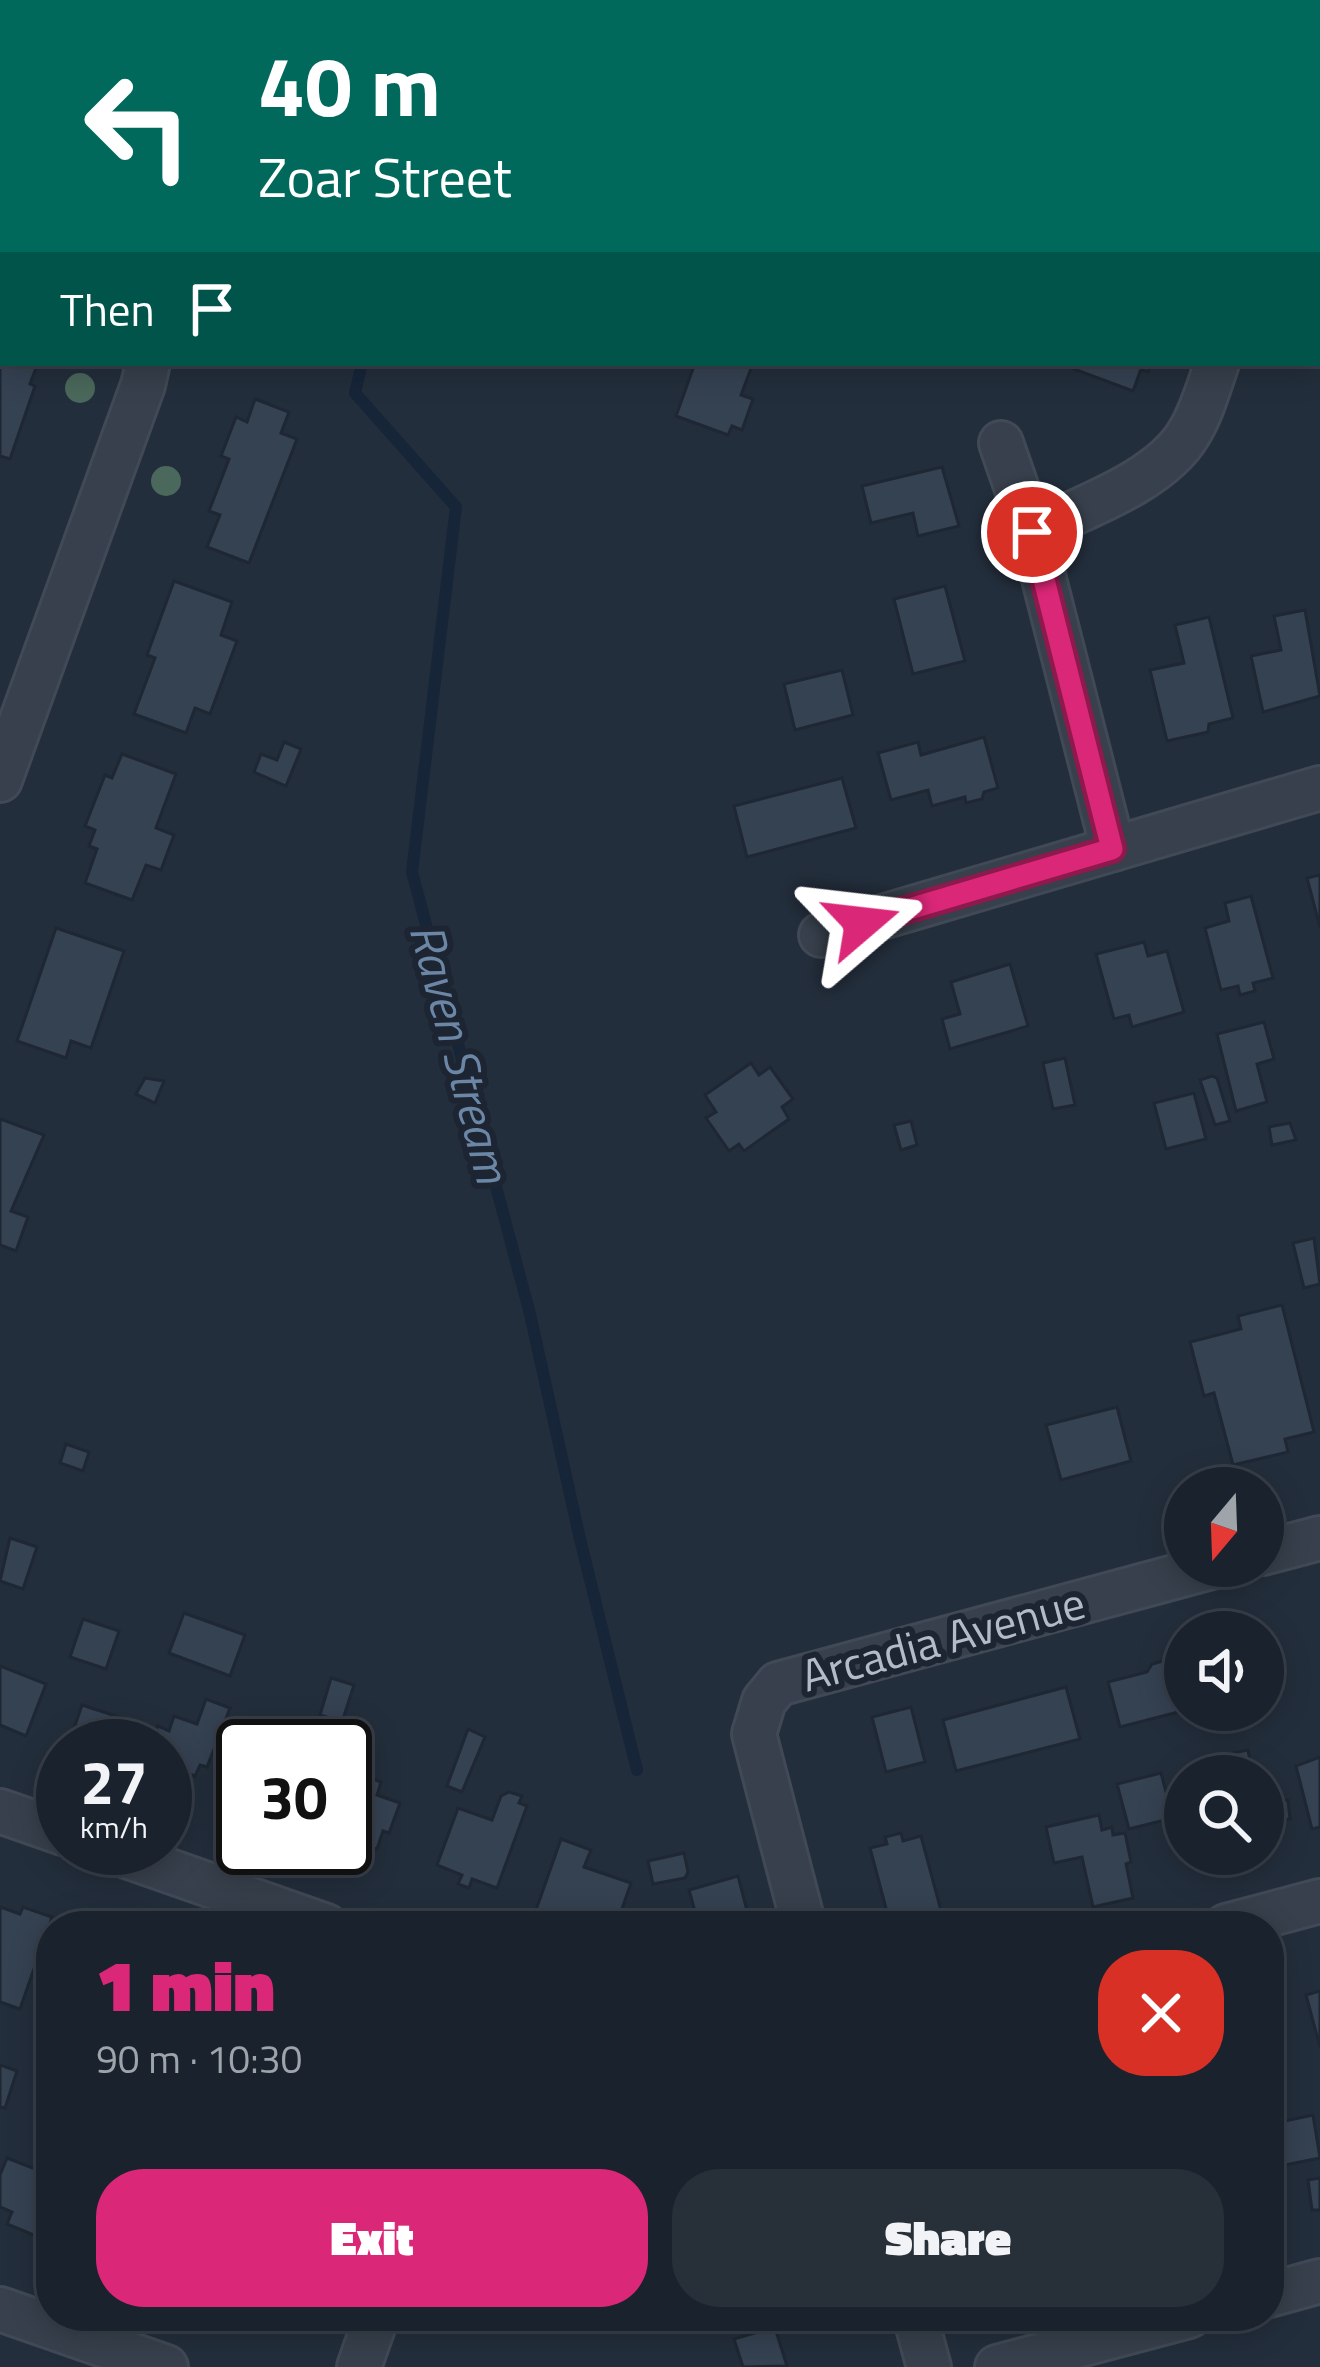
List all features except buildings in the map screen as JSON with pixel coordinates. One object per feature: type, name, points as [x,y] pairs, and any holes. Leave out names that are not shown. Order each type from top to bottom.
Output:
[{"type":"street","points":[[0,780],[147,366]]},
{"type":"street","points":[[1032,532],[1140,481],[1188,437],[1216,366]]},
{"type":"street","points":[[1000,443],[1032,532],[1112,849]]},
{"type":"street","points":[[820,935],[1320,788]]},
{"type":"street","points":[[1284,1547],[1320,1538]]},
{"type":"street","name":"Arcadia Avenue","points":[[800,1911],[754,1734],[764,1701],[778,1684],[1164,1580]]},
{"type":"street","points":[[0,1811],[36,1824]]},
{"type":"street","points":[[181,1875],[283,1911]]},
{"type":"street","points":[[1282,1911],[1320,1901]]},
{"type":"street","points":[[1284,2291],[1320,2281]]},
{"type":"street","points":[[0,2309],[36,2322]]},
{"type":"street","points":[[63,2331],[166,2367]]},
{"type":"street","points":[[359,2367],[372,2331]]},
{"type":"street","points":[[919,2331],[929,2367]]},
{"type":"street","points":[[997,2367],[1133,2331]]},
{"type":"waterway","name":"Raven Stream","points":[[361,366],[355,393],[456,507],[412,872],[530,1314],[637,1770]]},
{"type":"route","points":[[862,923],[1112,849],[1032,532]]}]
